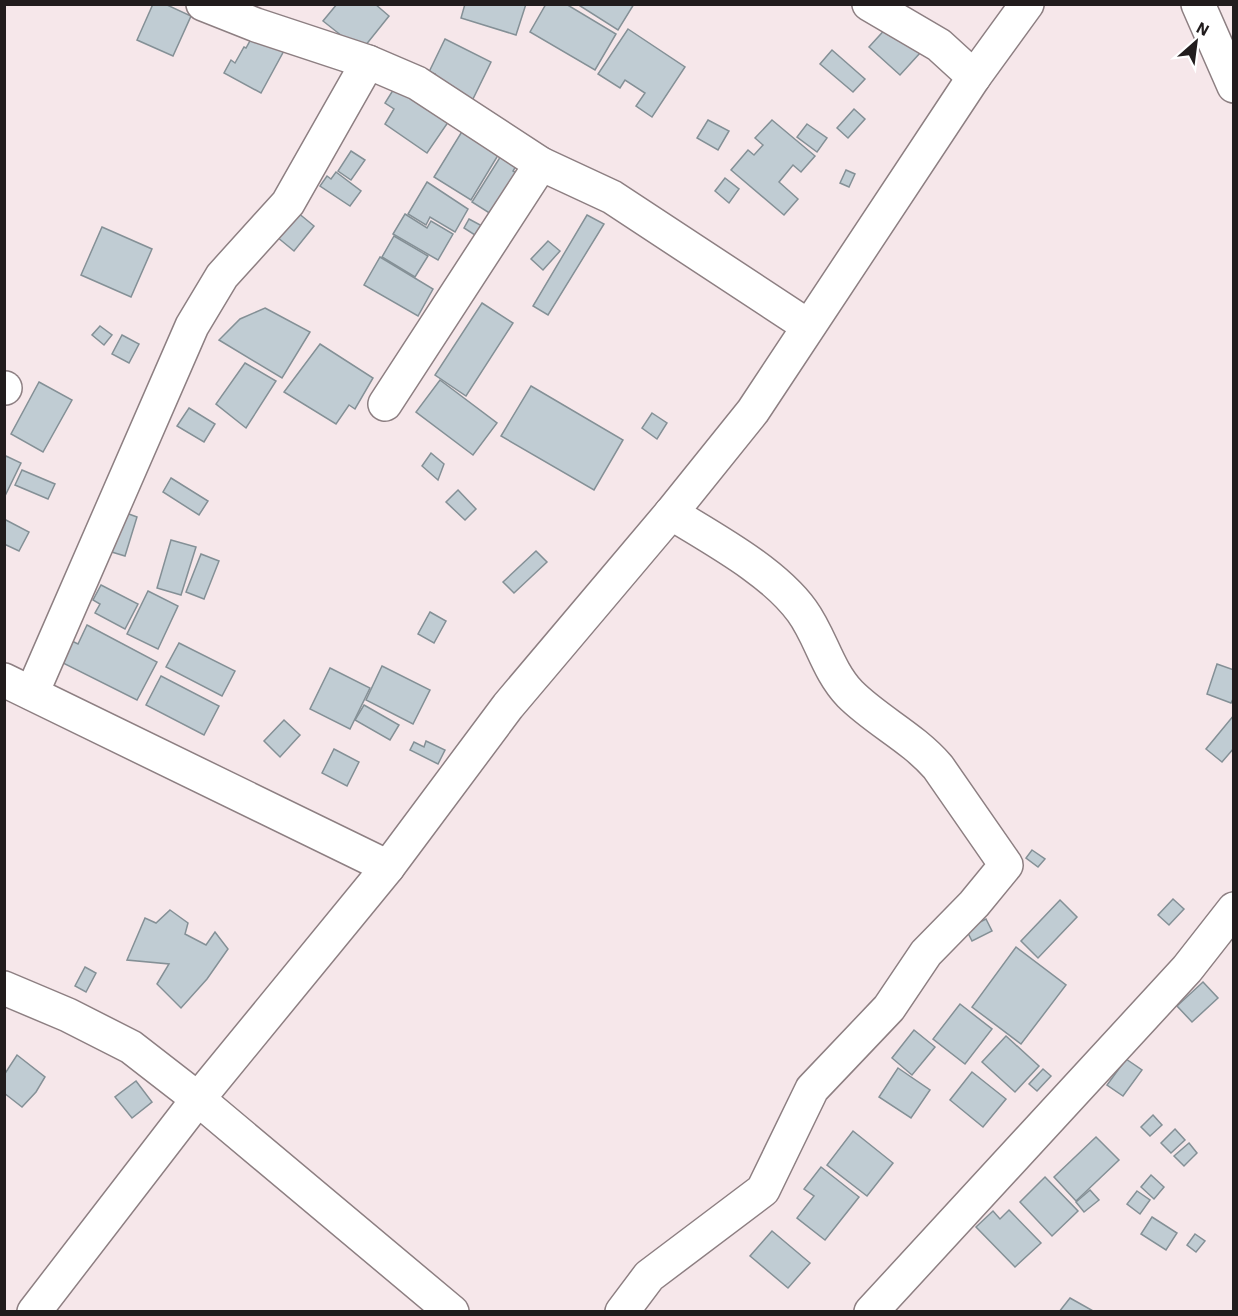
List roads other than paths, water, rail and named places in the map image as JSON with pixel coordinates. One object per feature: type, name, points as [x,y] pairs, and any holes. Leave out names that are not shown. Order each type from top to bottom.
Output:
[{"type":"street","points":[[203,4],[256,25],[368,62],[417,84],[541,164],[612,197],[808,326]]},
{"type":"street","points":[[869,4],[939,45],[974,77]]},
{"type":"street","points":[[34,1311],[198,1099],[388,867],[508,706],[671,513],[753,411],[974,77],[1028,4]]},
{"type":"street","points":[[1198,4],[1233,86]]},
{"type":"street","points":[[368,62],[288,203],[222,276],[192,326],[18,686],[388,867]]},
{"type":"street","points":[[385,404],[541,164]]},
{"type":"street","points":[[622,1311],[650,1276],[763,1190],[812,1089],[889,1008],[926,953],[974,904],[1006,865],[938,766],[908,738],[860,703],[841,683],[829,666],[817,635],[790,596],[768,577],[671,513]]},
{"type":"street","points":[[871,1311],[1187,969],[1233,909]]},
{"type":"street","points":[[4,988],[68,1015],[131,1047],[198,1099],[452,1311]]}]
